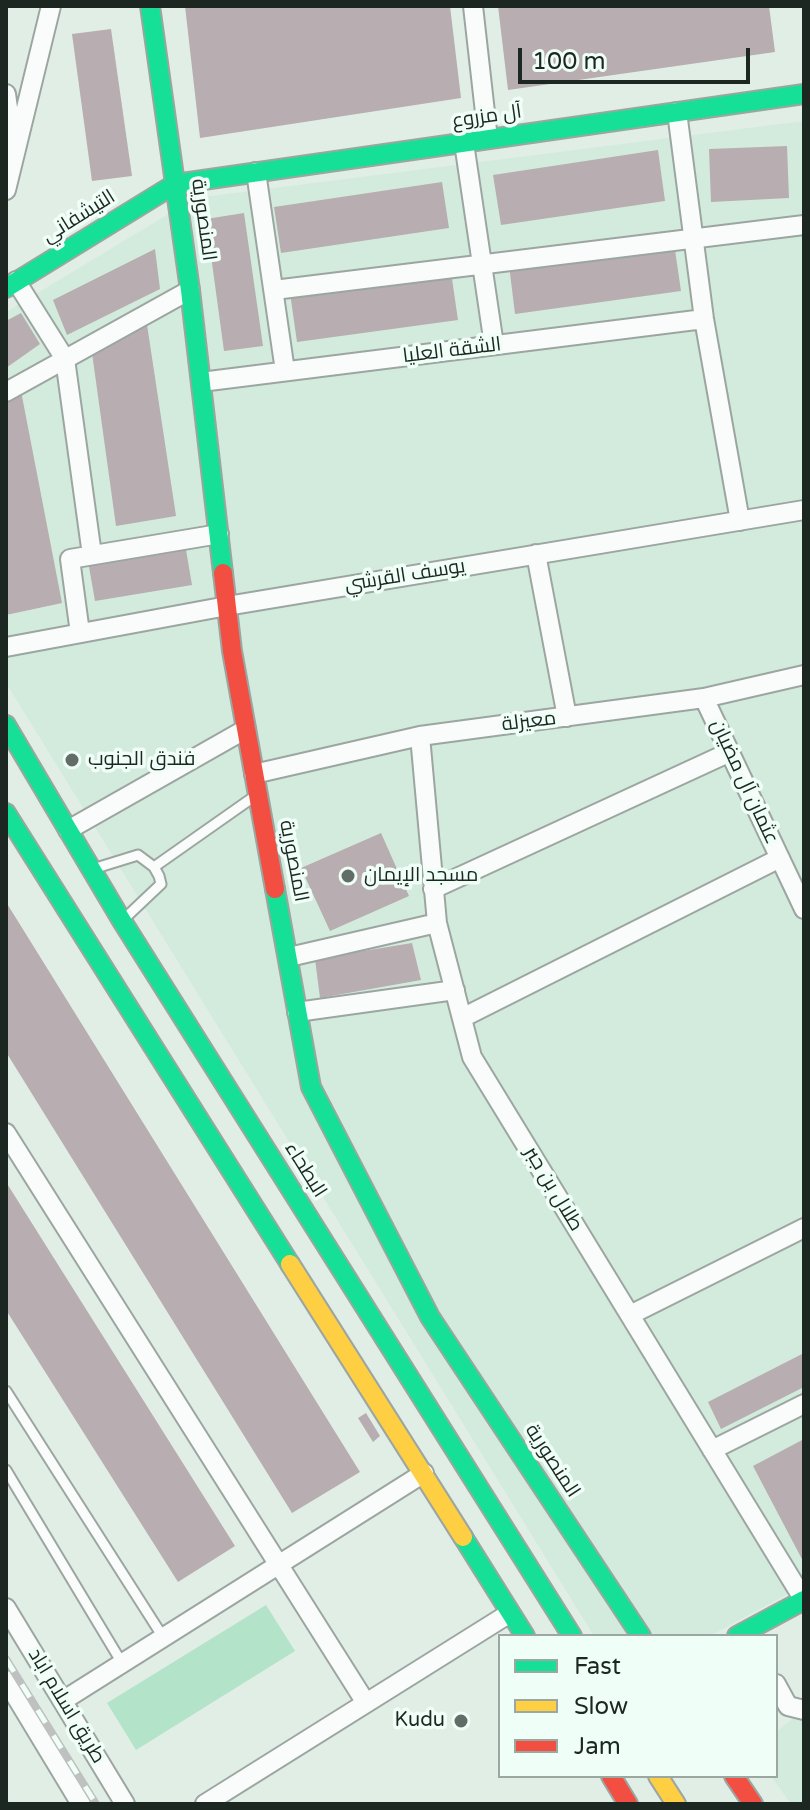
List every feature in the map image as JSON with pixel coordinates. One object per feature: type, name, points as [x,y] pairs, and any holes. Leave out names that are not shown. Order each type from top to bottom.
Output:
[{"type":"street","points":[[6,190],[51,6]]},
{"type":"street","name":"المنصورية","points":[[150,6],[190,290],[227,606],[246,729],[311,1087],[430,1317],[640,1634]]},
{"type":"street","points":[[473,6],[488,139]]},
{"type":"street","points":[[6,94],[14,156]]},
{"type":"street","name":"آل مزروع","points":[[175,184],[804,94]]},
{"type":"street","points":[[677,112],[704,319],[740,521]]},
{"type":"street","points":[[464,143],[494,345]]},
{"type":"street","points":[[256,172],[285,371]]},
{"type":"street","name":"التيشفاني","points":[[11,285],[175,184]]},
{"type":"street","points":[[274,290],[804,225]]},
{"type":"street","points":[[11,285],[65,359],[92,555]]},
{"type":"street","points":[[6,392],[190,290]]},
{"type":"street","name":"الشقة العليا","points":[[201,382],[704,319]]},
{"type":"street","name":"يوسف القرشي","points":[[6,647],[227,606],[804,510]]},
{"type":"street","points":[[80,633],[70,559],[219,534]]},
{"type":"street","points":[[536,554],[567,717]]},
{"type":"street","name":"معيزلة","points":[[254,774],[420,736],[704,698],[804,675]]},
{"type":"street","name":"عثمان آل مضيان","points":[[704,698],[804,909]]},
{"type":"street","name":"البطحاء","points":[[6,725],[137,946],[571,1634]]},
{"type":"street","points":[[68,830],[246,729]]},
{"type":"street","name":"طلال بن جبر","points":[[420,736],[437,923],[472,1057],[804,1600]]},
{"type":"street","points":[[433,889],[730,752]]},
{"type":"street","points":[[6,813],[524,1634]]},
{"type":"street","points":[[6,852],[24,841]]},
{"type":"street","points":[[462,1018],[780,858]]},
{"type":"street","points":[[289,957],[437,923]]},
{"type":"street","points":[[110,979],[128,978],[137,972],[137,946]]},
{"type":"street","points":[[297,1012],[455,990]]},
{"type":"street","points":[[151,1043],[147,1025],[157,1016],[174,1016],[190,1030]]},
{"type":"street","points":[[6,1133],[366,1703]]},
{"type":"street","points":[[630,1315],[804,1228]]},
{"type":"street","points":[[712,1450],[804,1404]]},
{"type":"street","points":[[64,1700],[424,1473]]},
{"type":"street","points":[[745,1634],[804,1600]]},
{"type":"street","name":"طريق اسلام اباد","points":[[6,1608],[125,1804]]},
{"type":"street","points":[[205,1804],[510,1613]]},
{"type":"street","name":"طريق اسلام اباد","points":[[6,1680],[81,1804]]},
{"type":"street","points":[[778,1688],[788,1706],[804,1710]]},
{"type":"street","points":[[612,1778],[628,1804]]},
{"type":"street","points":[[659,1778],[676,1804]]},
{"type":"street","points":[[735,1778],[753,1804]]},
{"type":"lane","points":[[154,867],[258,794]]},
{"type":"lane","points":[[91,870],[131,855],[143,858],[154,867],[161,884],[122,921]]},
{"type":"lane","points":[[6,1391],[163,1637]]},
{"type":"lane","points":[[6,1470],[122,1663]]},
{"type":"shaded area","points":[[804,121],[804,1585],[714,1634],[593,1634],[6,683],[6,312],[195,198]]},
{"type":"shaded area","points":[[804,1709],[804,1804],[791,1804],[772,1778],[778,1778],[778,1730]]},
{"type":"green space","points":[[266,1605],[295,1651],[136,1750],[107,1703]]},
{"type":"building","points":[[185,6],[450,6],[461,98],[200,138]]},
{"type":"building","points":[[498,6],[769,6],[775,52],[508,90]]},
{"type":"building","points":[[111,29],[132,176],[92,181],[72,34]]},
{"type":"building","points":[[787,146],[789,198],[711,202],[709,149]]},
{"type":"building","points":[[658,150],[665,201],[501,225],[493,175]]},
{"type":"building","points":[[442,182],[449,228],[281,253],[274,207]]},
{"type":"building","points":[[244,213],[263,346],[224,351],[206,219]]},
{"type":"building","points":[[674,243],[681,291],[515,314],[509,265]]},
{"type":"building","points":[[155,249],[160,289],[67,335],[53,300]]},
{"type":"building","points":[[451,272],[458,320],[297,342],[290,293]]},
{"type":"building","points":[[21,313],[40,344],[6,368],[6,321]]},
{"type":"building","points":[[146,318],[176,516],[116,526],[92,353]]},
{"type":"building","points":[[21,391],[62,603],[6,615],[6,401]]},
{"type":"building","points":[[185,544],[192,585],[95,601],[88,561]]},
{"type":"building","points":[[381,833],[409,896],[330,931],[301,868]]},
{"type":"building","points":[[6,902],[360,1472],[292,1513],[6,1052]]},
{"type":"building","points":[[412,943],[421,980],[320,998],[315,959]]},
{"type":"building","points":[[6,1182],[235,1546],[178,1582],[6,1310]]},
{"type":"building","points":[[804,1353],[804,1387],[721,1429],[708,1402]]},
{"type":"building","points":[[366,1413],[380,1436],[373,1442],[358,1418]]},
{"type":"building","points":[[804,1439],[804,1563],[753,1466]]},
{"type":"railway","points":[[6,1659],[96,1804]]},
{"type":"traffic: fast","points":[[150,6],[190,290],[223,573]]},
{"type":"traffic: fast","points":[[6,288],[175,184],[804,94]]},
{"type":"traffic: fast","points":[[6,725],[122,921],[571,1634]]},
{"type":"traffic: fast","points":[[6,813],[290,1264]]},
{"type":"traffic: fast","points":[[275,889],[311,1087],[430,1317],[640,1634]]},
{"type":"traffic: fast","points":[[463,1537],[524,1634]]},
{"type":"traffic: fast","points":[[741,1634],[804,1600]]},
{"type":"traffic: slow","points":[[290,1264],[463,1537]]},
{"type":"traffic: slow","points":[[659,1778],[676,1804]]},
{"type":"traffic: jam","points":[[223,573],[232,651],[275,889]]},
{"type":"traffic: jam","points":[[612,1778],[628,1804]]},
{"type":"traffic: jam","points":[[735,1778],[753,1804]]},
{"type":"place","name":"فندق الجنوب","points":[[72,760]]},
{"type":"place","name":"مسجد الإيمان","points":[[348,876]]},
{"type":"place","name":"Kudu","points":[[461,1721]]}]
